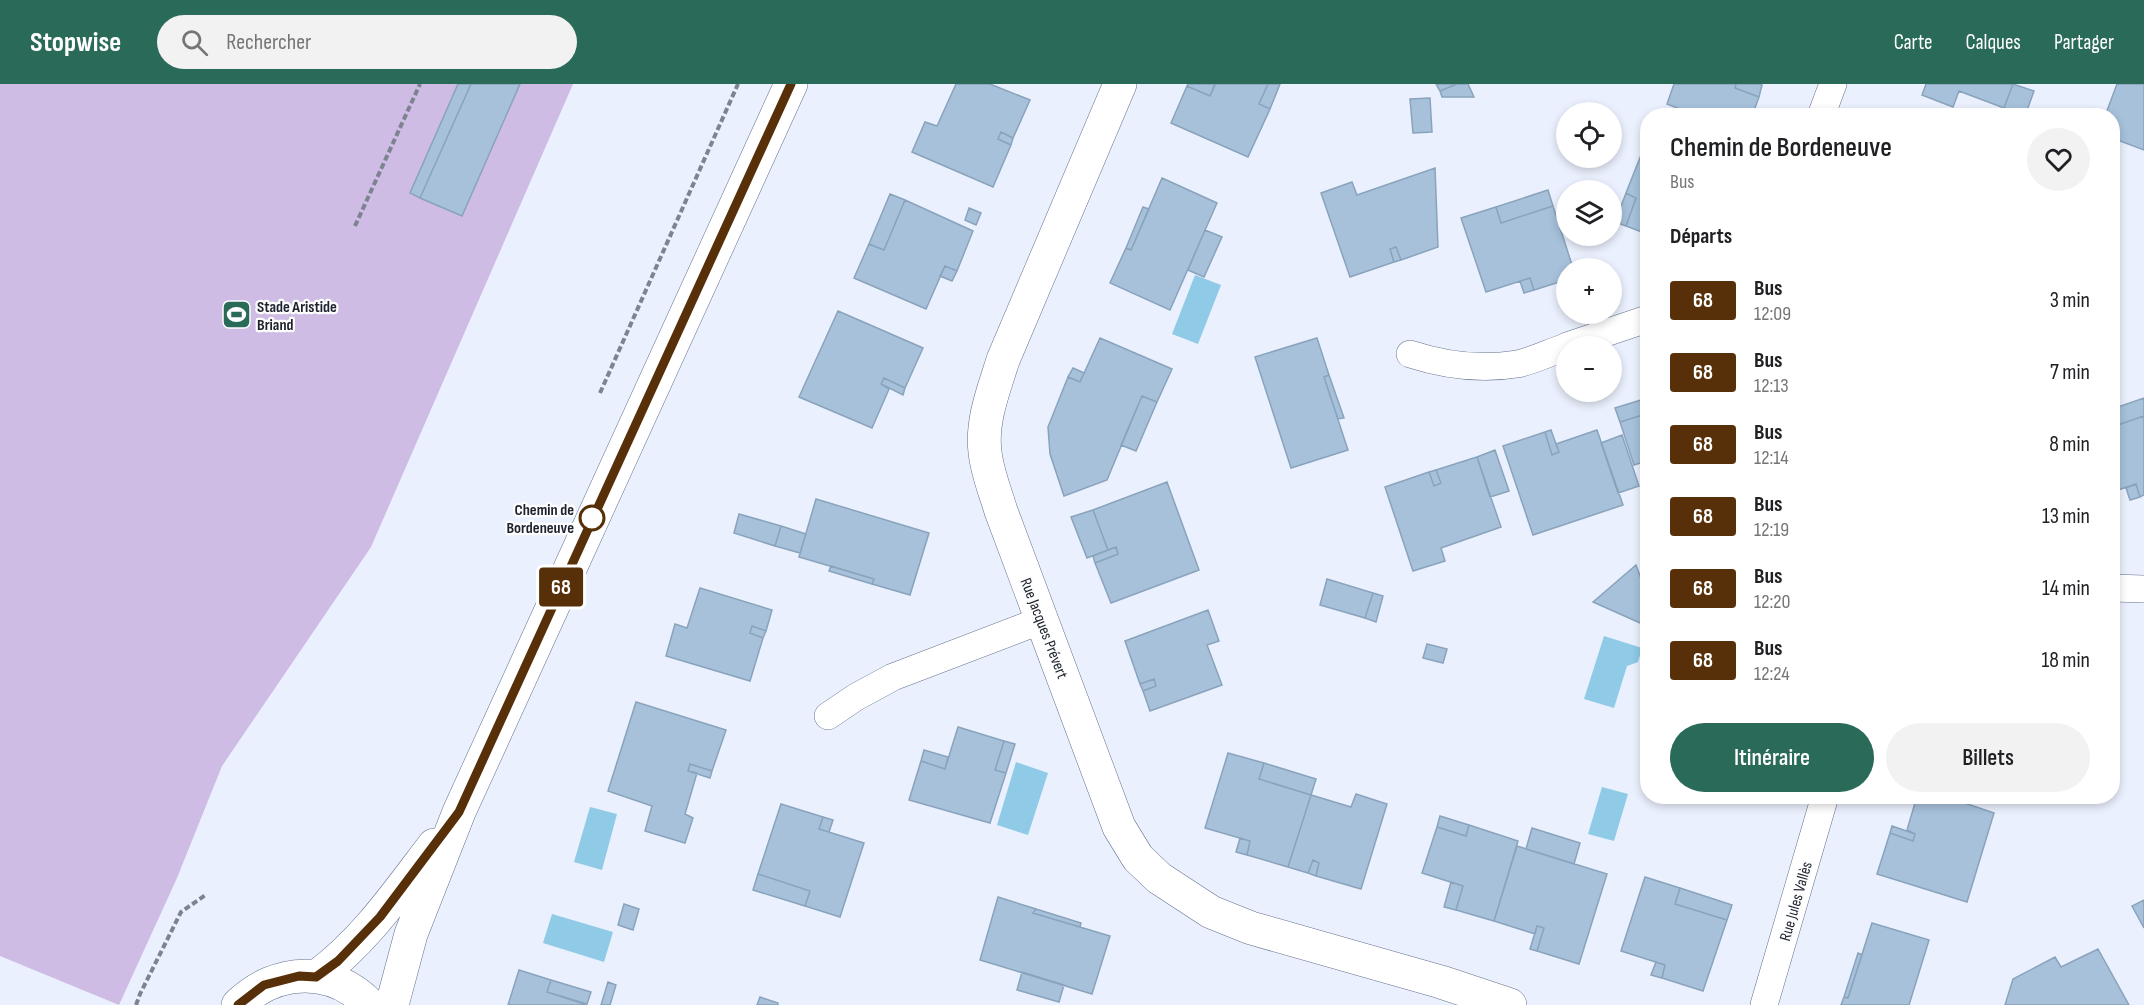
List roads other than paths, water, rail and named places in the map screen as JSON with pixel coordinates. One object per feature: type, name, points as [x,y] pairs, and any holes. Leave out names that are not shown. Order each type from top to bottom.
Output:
[{"type":"street","points":[[392,1005],[411,934],[459,812],[791,84]]},
{"type":"street","name":"Rue Jacques Prévert","points":[[1120,84],[1004,360],[992,396],[984,451],[990,478],[1119,826],[1138,858],[1159,878],[1211,912],[1438,994],[1510,1005]]},
{"type":"street","points":[[316,977],[338,961],[380,917],[459,812]]},
{"type":"street","points":[[238,1005],[264,985],[299,976],[316,977],[339,983],[360,994],[370,1005]]},
{"type":"lane","points":[[1824,108],[1833,84]]},
{"type":"lane","points":[[1598,336],[1640,321]]},
{"type":"lane","points":[[1410,354],[1440,363],[1477,366],[1518,364],[1556,351]]},
{"type":"lane","points":[[2120,588],[2144,589]]},
{"type":"lane","points":[[828,716],[856,697],[893,677],[1042,620]]},
{"type":"lane","name":"Rue Jules Vallès","points":[[1764,1005],[1823,804]]},
{"type":"water","points":[[1195,275],[1221,285],[1198,344],[1172,334]]},
{"type":"water","points":[[1604,636],[1640,647],[1638,662],[1627,666],[1614,708],[1584,699]]},
{"type":"water","points":[[1016,762],[1048,773],[1028,835],[997,825]]},
{"type":"water","points":[[1602,787],[1628,794],[1614,841],[1588,834]]},
{"type":"water","points":[[590,807],[617,814],[602,870],[574,862]]},
{"type":"water","points":[[552,914],[613,932],[604,962],[543,943]]},
{"type":"place","name":"Stade Aristide Briand","points":[[236,315]]},
{"type":"place","name":"Chemin de Bordeneuve","points":[[592,518]]}]
